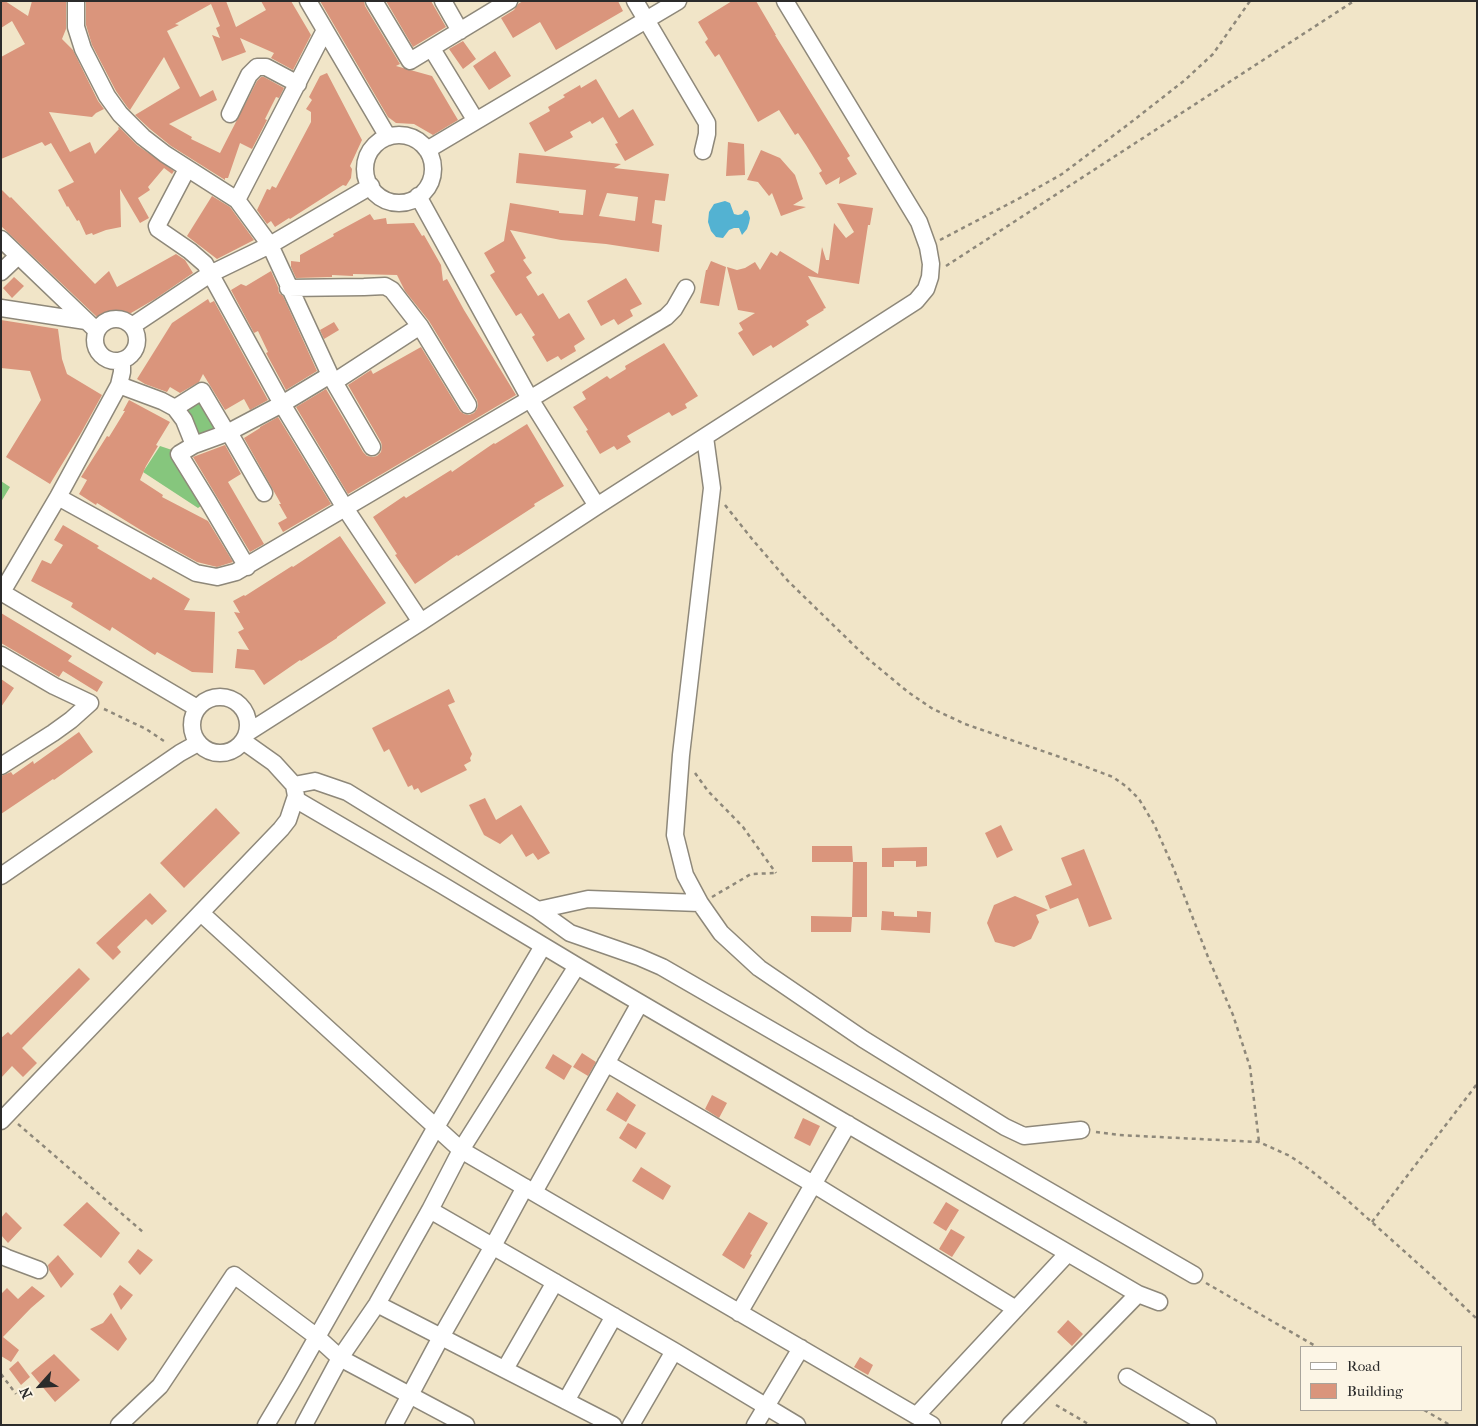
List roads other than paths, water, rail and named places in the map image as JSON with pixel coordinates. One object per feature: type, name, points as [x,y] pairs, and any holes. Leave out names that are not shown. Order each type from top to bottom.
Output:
[{"type":"street","points":[[76,1],[76,27],[83,49],[107,96],[120,114],[143,138],[187,169],[237,200],[270,245],[288,288],[332,378],[372,447]]},
{"type":"street","points":[[308,1],[388,137]]},
{"type":"street","points":[[374,1],[410,61],[432,49],[502,3]]},
{"type":"street","points":[[442,1],[460,31]]},
{"type":"street","points":[[635,1],[706,123],[707,134],[703,151]]},
{"type":"street","points":[[428,150],[678,1]]},
{"type":"street","points":[[245,737],[247,717],[239,704],[225,697],[217,697],[203,702],[197,708],[192,722],[194,736],[198,743],[203,748],[217,753],[232,751],[245,737],[916,300],[926,289],[930,277],[931,264],[928,247],[919,222],[785,1]]},
{"type":"street","points":[[237,200],[325,30]]},
{"type":"street","points":[[432,49],[476,121]]},
{"type":"street","points":[[230,114],[249,75],[257,67],[266,67],[298,84]]},
{"type":"street","points":[[398,135],[410,136],[428,150],[433,164],[432,175],[428,186],[418,196],[406,202],[392,202],[380,196],[371,186],[366,171],[368,155],[376,144],[388,137],[398,135]]},
{"type":"street","points":[[187,169],[157,227],[199,258],[210,274],[282,404],[345,508],[421,622]]},
{"type":"street","points":[[132,326],[210,274],[270,245],[371,186]]},
{"type":"street","points":[[418,196],[530,399],[597,506]]},
{"type":"street","points":[[1,239],[92,326],[96,344],[101,353],[109,359],[115,361],[122,360],[131,355],[136,346],[137,336],[132,326],[124,320],[114,319],[92,326],[1,308]]},
{"type":"street","points":[[1,272],[18,256]]},
{"type":"street","points":[[288,288],[385,286],[392,290],[420,326],[468,405]]},
{"type":"street","points":[[58,497],[196,574],[216,577],[236,572],[666,317],[674,309],[686,288]]},
{"type":"street","points":[[247,567],[208,501],[179,457],[179,454],[194,445],[227,433],[332,378],[420,326]]},
{"type":"street","points":[[122,360],[119,385],[58,497],[2,592],[197,708]]},
{"type":"street","points":[[119,385],[162,401],[175,408],[184,420],[194,445]]},
{"type":"street","points":[[175,408],[202,391],[227,433],[230,434],[264,493]]},
{"type":"street","points":[[705,437],[712,488],[681,755],[675,835],[685,875],[700,904],[720,933],[759,968],[863,1039],[1005,1127],[1024,1136],[1081,1130]]},
{"type":"street","points":[[1,655],[54,686],[90,703],[53,733],[1,766]]},
{"type":"street","points":[[245,737],[274,763],[294,792],[442,885],[1138,1294],[1159,1302]]},
{"type":"street","points":[[1,876],[180,753],[198,743]]},
{"type":"street","points":[[294,792],[315,781],[347,792],[538,910],[570,933],[662,967],[850,1074],[1194,1275]]},
{"type":"street","points":[[4,1118],[281,829],[288,820],[294,792]]},
{"type":"street","points":[[538,910],[588,899],[700,904]]},
{"type":"street","points":[[201,913],[461,1150],[932,1425]]},
{"type":"street","points":[[266,1425],[436,1127],[543,946]]},
{"type":"street","points":[[304,1425],[340,1358],[377,1304],[430,1210],[461,1150],[577,966]]},
{"type":"street","points":[[394,1425],[493,1246],[530,1190],[606,1064],[640,1003]]},
{"type":"street","points":[[606,1064],[813,1184],[1016,1309]]},
{"type":"street","points":[[739,1312],[848,1124]]},
{"type":"street","points":[[430,1210],[674,1351],[797,1425]]},
{"type":"street","points":[[916,1416],[1068,1253]]},
{"type":"street","points":[[1,1255],[39,1270]]},
{"type":"street","points":[[119,1425],[160,1386],[234,1276],[316,1337],[340,1358],[466,1425]]},
{"type":"street","points":[[505,1369],[555,1282]]},
{"type":"street","points":[[1010,1425],[1138,1294]]},
{"type":"street","points":[[377,1304],[613,1425]]},
{"type":"street","points":[[566,1401],[614,1316]]},
{"type":"street","points":[[755,1425],[801,1348]]},
{"type":"street","points":[[631,1425],[674,1351]]},
{"type":"street","points":[[1127,1377],[1208,1425]]},
{"type":"water","points":[[725,201],[730,203],[734,214],[738,215],[742,214],[745,210],[748,211],[749,223],[742,235],[739,228],[729,230],[723,238],[716,237],[711,231],[708,222],[709,212],[714,204]]}]
